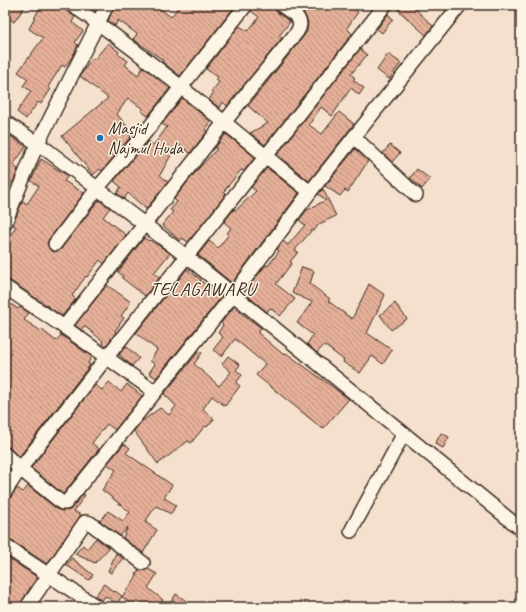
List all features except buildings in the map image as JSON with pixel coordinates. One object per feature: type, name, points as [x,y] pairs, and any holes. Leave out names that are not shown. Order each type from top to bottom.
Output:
[{"type":"street","points":[[72,5],[99,23],[310,192]]},
{"type":"street","points":[[5,223],[38,143],[107,5]]},
{"type":"street","points":[[55,244],[246,5]]},
{"type":"street","points":[[64,327],[143,223],[301,26],[299,19],[282,5]]},
{"type":"street","points":[[5,492],[20,469],[106,358],[385,5]]},
{"type":"street","points":[[5,454],[20,469],[65,504],[233,295],[310,192],[460,5]]},
{"type":"street","points":[[5,122],[38,143],[186,256],[320,364],[403,435],[521,530]]},
{"type":"street","points":[[354,136],[416,195]]},
{"type":"street","points":[[5,287],[155,392]]},
{"type":"street","points":[[351,531],[403,435]]},
{"type":"street","points":[[27,607],[83,524],[87,522],[144,563]]},
{"type":"street","points":[[5,546],[48,576],[97,607]]},
{"type":"place","name":"Masjid Najmul Huda","points":[[100,138]]},
{"type":"district","name":"TELAGAWARU","points":[[203,289]]}]
